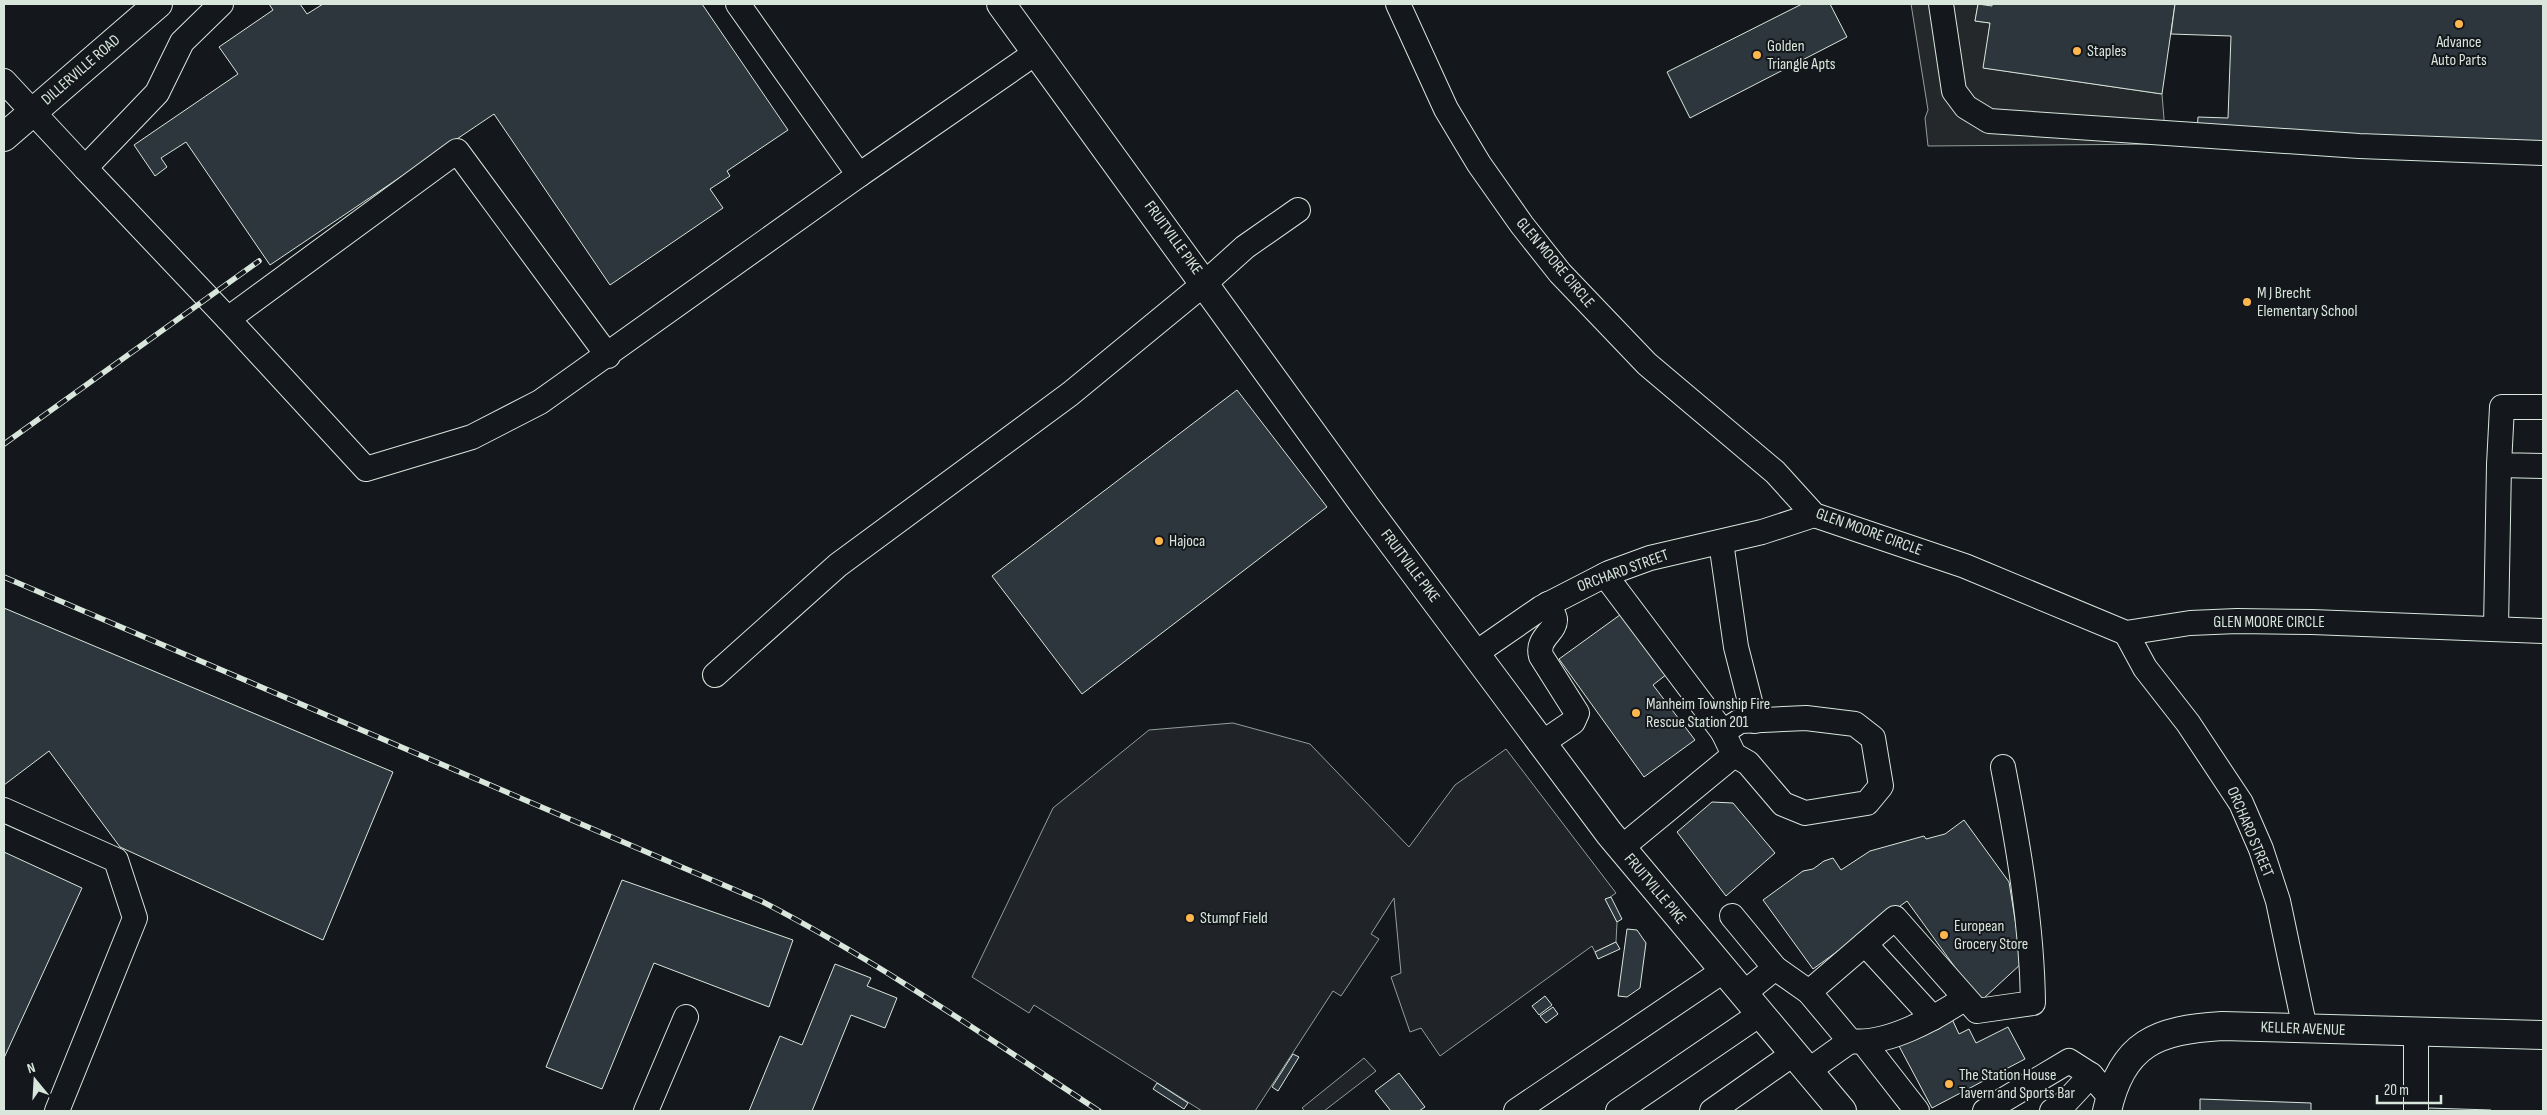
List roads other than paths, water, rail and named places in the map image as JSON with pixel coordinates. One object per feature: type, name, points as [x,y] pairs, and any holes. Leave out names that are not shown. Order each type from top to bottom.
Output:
[{"type":"main road","name":"DILLERVILLE ROAD","points":[[4,137],[158,4]]},
{"type":"main road","name":"FRUITVILLE PIKE","points":[[1001,4],[1365,506],[1621,848],[1842,1111]]},
{"type":"main road","name":"KELLER AVENUE","points":[[2108,1104],[2113,1085],[2124,1065],[2137,1050],[2152,1040],[2193,1028],[2222,1026],[2543,1035]]},
{"type":"street","points":[[84,168],[157,93],[182,42],[221,4]]},
{"type":"street","points":[[738,4],[859,175]]},
{"type":"street","name":"GLEN MOORE CIRCLE","points":[[1398,4],[1446,109],[1517,217],[1560,273],[1647,364],[1775,472],[1814,515],[1965,566],[2126,633],[2190,623],[2237,621],[2543,631]]},
{"type":"street","points":[[1940,4],[1954,90],[1966,107],[1988,121],[2359,146],[2543,153]]},
{"type":"street","points":[[4,81],[366,469],[472,437],[540,402],[608,356],[859,175],[1037,52]]},
{"type":"street","points":[[228,319],[457,151],[608,356]]},
{"type":"street","points":[[715,675],[838,565],[1070,394],[1205,283],[1245,247],[1298,210]]},
{"type":"street","points":[[2496,628],[2498,465],[2502,407],[2543,407]]},
{"type":"street","points":[[2498,465],[2543,466]]},
{"type":"street","name":"ORCHARD STREET","points":[[1476,653],[1548,604],[1605,575],[1650,558],[1762,532],[1814,515]]},
{"type":"street","points":[[1720,542],[1736,647],[1755,720]]},
{"type":"street","points":[[1605,575],[1723,732],[1734,755],[1748,763],[1784,804],[1805,814],[1867,803],[1881,786],[1873,738],[1855,724],[1806,718],[1755,720],[1740,721],[1723,732]]},
{"type":"street","points":[[1542,743],[1573,722],[1577,713],[1541,656],[1541,644],[1554,624],[1555,618],[1548,604]]},
{"type":"street","name":"ORCHARD STREET","points":[[2126,633],[2144,668],[2188,723],[2241,803],[2261,848],[2278,901],[2305,1029]]},
{"type":"street","points":[[1621,848],[1734,755]]},
{"type":"street","points":[[1809,992],[1895,918],[1977,1012],[2033,1003],[2033,956],[2014,822],[2002,767]]},
{"type":"street","points":[[4,810],[116,860],[135,918],[57,1111]]},
{"type":"street","points":[[1732,916],[1775,968],[1809,992],[1857,1042],[1917,1111]]},
{"type":"street","points":[[1865,944],[1933,1018]]},
{"type":"street","points":[[1618,1111],[1694,1059],[1752,1004],[1775,968]]},
{"type":"street","points":[[1516,1111],[1723,971]]},
{"type":"street","points":[[1712,1111],[1800,1063],[1857,1042],[1891,1036],[1933,1018],[1965,998]]},
{"type":"street","points":[[646,1111],[686,1017]]},
{"type":"street","points":[[2416,1032],[2416,1111]]},
{"type":"street","points":[[1985,1111],[2069,1061],[2091,1075],[2108,1104]]},
{"type":"street","points":[[2052,1111],[2065,1103],[2091,1075]]},
{"type":"railway","points":[[4,444],[259,261]]},
{"type":"railway","points":[[4,577],[761,901],[891,975],[1099,1111]]},
{"type":"place","name":"Advance Auto Parts","points":[[2459,24]]},
{"type":"place","name":"Staples","points":[[2077,51]]},
{"type":"place","name":"Golden Triangle Apts","points":[[1757,55]]},
{"type":"place","name":"M J Brecht Elementary School","points":[[2247,302]]},
{"type":"place","name":"Hajoca","points":[[1159,541]]},
{"type":"place","name":"Manheim Township Fire Rescue Station 201","points":[[1636,713]]},
{"type":"place","name":"Stumpf Field","points":[[1190,918]]},
{"type":"place","name":"European Grocery Store","points":[[1944,935]]},
{"type":"place","name":"The Station House Tavern and Sports Bar","points":[[1949,1084]]}]
